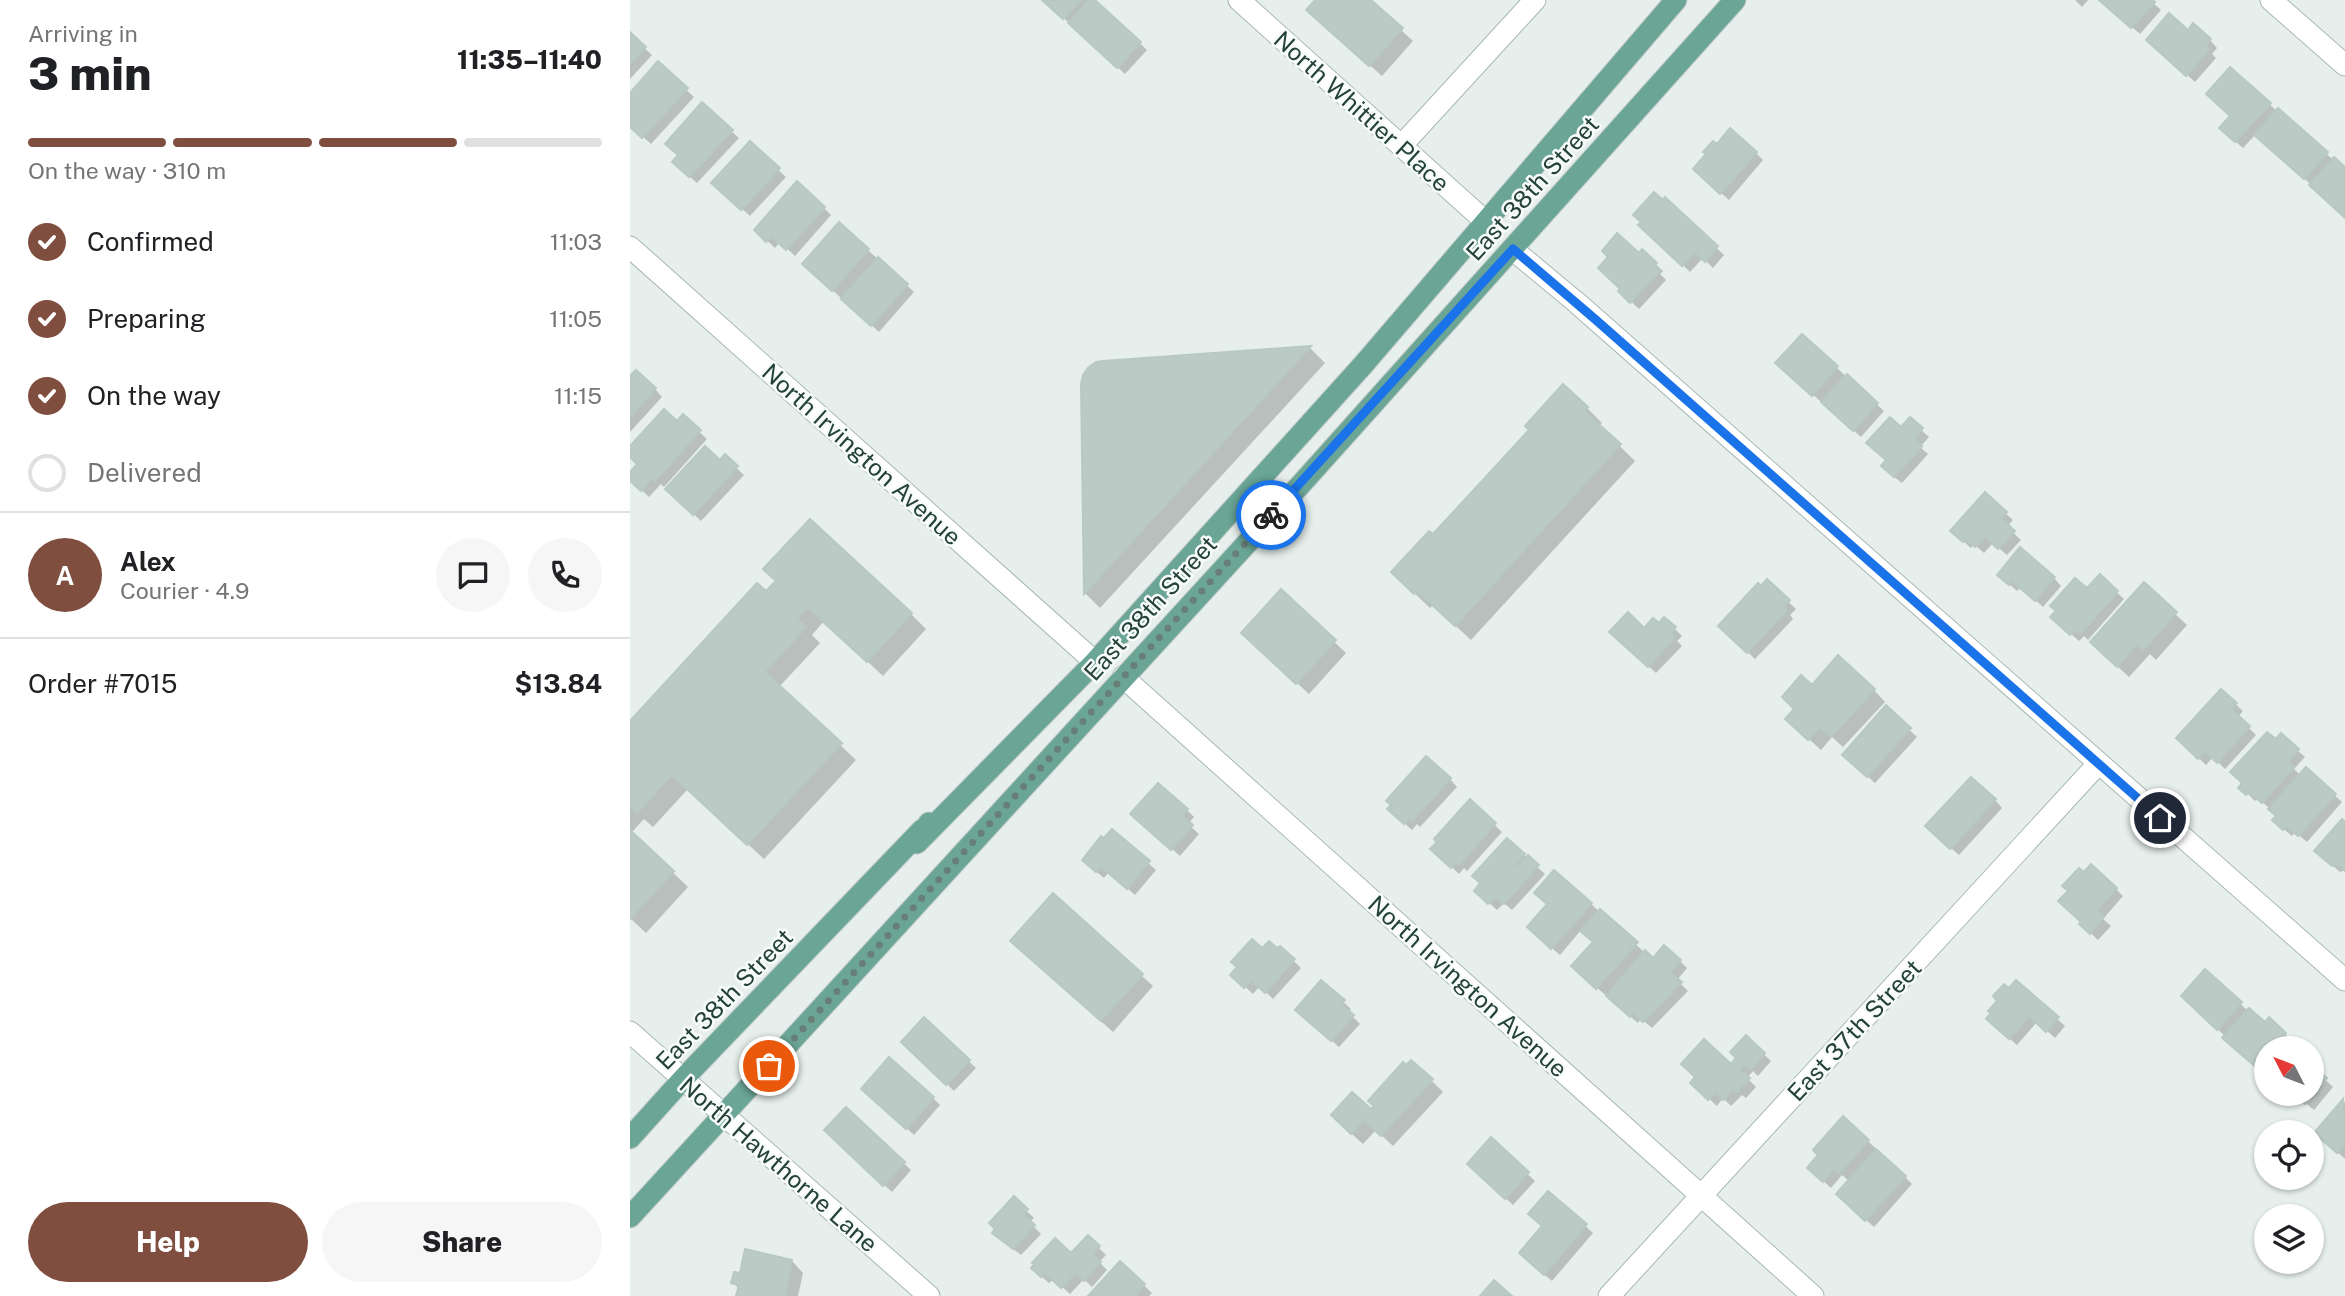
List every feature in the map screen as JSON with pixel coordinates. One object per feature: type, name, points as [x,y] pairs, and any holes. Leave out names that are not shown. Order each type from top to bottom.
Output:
[{"type":"main road","name":"East 38th Street","points":[[630,1138],[683,1079],[929,823],[917,843],[1095,662],[1363,365],[1676,0]]},
{"type":"main road","name":"East 38th Street","points":[[630,1217],[1303,482],[1735,0]]},
{"type":"street","name":"North Whittier Place","points":[[1239,0],[1486,222]]},
{"type":"street","points":[[1402,145],[1535,0]]},
{"type":"street","points":[[2271,0],[2345,65]]},
{"type":"street","name":"North Irvington Avenue","points":[[630,247],[1095,662]]},
{"type":"street","points":[[1513,249],[2345,980]]},
{"type":"street","name":"North Irvington Avenue","points":[[1123,677],[1813,1296]]},
{"type":"street","name":"East 37th Street","points":[[1609,1296],[2098,764]]},
{"type":"street","name":"North Hawthorne Lane","points":[[630,1032],[929,1296]]},
{"type":"building","points":[[1042,0],[1081,0],[1063,19]]},
{"type":"building","points":[[1089,0],[1095,0],[1141,42],[1117,68],[1068,23]]},
{"type":"building","points":[[1315,0],[1371,0],[1403,28],[1369,66],[1306,10]]},
{"type":"building","points":[[2099,0],[2153,0],[2155,2],[2131,28]]},
{"type":"building","points":[[2169,13],[2188,30],[2193,23],[2211,39],[2206,46],[2210,49],[2186,76],[2146,40]]},
{"type":"building","points":[[630,32],[646,47],[630,64]]},
{"type":"building","points":[[658,61],[688,88],[642,138],[630,127],[630,93]]},
{"type":"building","points":[[2230,67],[2271,103],[2235,142],[2219,128],[2230,116],[2206,94]]},
{"type":"building","points":[[702,102],[733,130],[689,177],[672,162],[678,155],[665,144]]},
{"type":"building","points":[[2278,108],[2328,152],[2304,179],[2254,135]]},
{"type":"building","points":[[1730,128],[1757,152],[1720,194],[1693,169],[1706,154],[1703,152],[1713,141],[1717,144]]},
{"type":"building","points":[[750,141],[780,168],[741,210],[711,183]]},
{"type":"building","points":[[2334,157],[2345,167],[2345,218],[2309,185]]},
{"type":"building","points":[[797,181],[825,207],[786,250],[771,236],[766,242],[754,230]]},
{"type":"building","points":[[1654,192],[1663,200],[1665,197],[1718,246],[1705,262],[1695,252],[1682,266],[1638,225],[1641,222],[1633,215]]},
{"type":"building","points":[[839,222],[869,249],[832,291],[802,264]]},
{"type":"building","points":[[1617,233],[1639,253],[1642,249],[1657,263],[1654,266],[1660,271],[1630,303],[1598,268],[1608,257],[1602,251]]},
{"type":"building","points":[[878,257],[908,284],[871,326],[841,299]]},
{"type":"building","points":[[1802,334],[1838,366],[1812,396],[1775,363]]},
{"type":"building","points":[[1311,346],[1084,594],[1081,384],[1088,368],[1103,361]]},
{"type":"building","points":[[636,370],[656,388],[630,417],[630,376]]},
{"type":"building","points":[[1847,374],[1878,403],[1853,431],[1821,402]]},
{"type":"building","points":[[1563,384],[1588,407],[1584,411],[1621,444],[1455,626],[1417,591],[1414,594],[1391,572],[1429,531],[1433,534],[1529,430],[1525,426]]},
{"type":"building","points":[[664,409],[677,421],[683,414],[701,430],[655,481],[652,478],[641,491],[630,481],[630,472],[637,464],[630,457],[630,446]]},
{"type":"building","points":[[1890,417],[1901,427],[1910,417],[1923,428],[1914,439],[1922,446],[1894,477],[1881,466],[1886,460],[1866,443]]},
{"type":"building","points":[[705,446],[720,460],[725,454],[738,466],[693,515],[665,489]]},
{"type":"building","points":[[1985,492],[2007,512],[2001,518],[2015,531],[1998,549],[1985,537],[1975,547],[1965,539],[1963,542],[1950,531]]},
{"type":"building","points":[[810,519],[912,613],[867,662],[808,608],[797,619],[806,627],[765,672],[842,743],[747,845],[672,775],[637,813],[630,807],[630,721],[757,583],[766,591],[776,581],[763,569]]},
{"type":"building","points":[[2020,547],[2055,577],[2035,601],[2012,581],[2009,585],[1997,575]]},
{"type":"building","points":[[2100,574],[2118,591],[2080,634],[2076,630],[2070,635],[2050,617],[2056,611],[2050,606],[2075,578],[2087,588]]},
{"type":"building","points":[[1767,579],[1790,600],[1784,607],[1787,610],[1747,653],[1718,626],[1758,583],[1761,586]]},
{"type":"building","points":[[2144,582],[2177,612],[2143,650],[2137,644],[2117,667],[2090,642]]},
{"type":"building","points":[[1281,589],[1336,640],[1296,684],[1241,633]]},
{"type":"building","points":[[1628,612],[1644,628],[1653,618],[1659,623],[1664,617],[1676,627],[1671,633],[1675,637],[1648,667],[1609,632]]},
{"type":"building","points":[[1838,655],[1875,689],[1831,737],[1820,727],[1808,740],[1785,719],[1794,709],[1782,697],[1801,675],[1812,685]]},
{"type":"building","points":[[2221,689],[2237,703],[2231,709],[2250,726],[2217,763],[2205,751],[2198,759],[2176,738]]},
{"type":"building","points":[[1886,705],[1911,728],[1867,777],[1842,755]]},
{"type":"building","points":[[2267,732],[2276,739],[2281,733],[2299,749],[2288,761],[2294,767],[2262,803],[2249,792],[2246,795],[2238,788],[2242,783],[2230,772]]},
{"type":"building","points":[[1426,756],[1451,778],[1412,821],[1409,818],[1404,824],[1387,809],[1391,805],[1386,801]]},
{"type":"building","points":[[2306,767],[2336,794],[2298,836],[2287,826],[2283,830],[2272,820],[2276,816],[2268,809]]},
{"type":"building","points":[[1971,777],[1996,799],[1950,849],[1925,826]]},
{"type":"building","points":[[1158,783],[1188,809],[1182,815],[1193,825],[1171,850],[1130,814]]},
{"type":"building","points":[[1470,799],[1496,823],[1459,865],[1456,862],[1451,868],[1430,849],[1437,842],[1434,839]]},
{"type":"building","points":[[2342,819],[2345,822],[2345,871],[2335,863],[2332,866],[2314,851]]},
{"type":"building","points":[[1112,829],[1150,861],[1127,889],[1100,866],[1096,872],[1082,860],[1101,836],[1104,838]]},
{"type":"building","points":[[630,830],[674,871],[630,919]]},
{"type":"building","points":[[1507,838],[1525,854],[1515,865],[1517,867],[1528,855],[1539,865],[1504,904],[1496,897],[1488,904],[1474,891],[1480,883],[1472,876]]},
{"type":"building","points":[[2091,864],[2117,888],[2097,910],[2104,917],[2090,934],[2058,901],[2068,891],[2062,886],[2079,868],[2084,872]]},
{"type":"building","points":[[1554,870],[1592,903],[1551,949],[1527,927],[1547,904],[1534,893]]},
{"type":"building","points":[[1053,893],[1143,974],[1101,1021],[1010,941]]},
{"type":"building","points":[[1600,909],[1638,942],[1596,989],[1571,966],[1593,942],[1580,931]]},
{"type":"building","points":[[1252,939],[1262,948],[1269,941],[1277,948],[1280,946],[1295,959],[1265,993],[1251,980],[1244,988],[1230,975],[1237,967],[1231,962]]},
{"type":"building","points":[[1664,945],[1681,960],[1670,972],[1682,982],[1643,1022],[1633,1013],[1630,1017],[1606,996],[1645,950],[1653,958]]},
{"type":"building","points":[[2205,969],[2242,1002],[2217,1030],[2181,996]]},
{"type":"building","points":[[1321,980],[1345,1000],[1341,1004],[1354,1015],[1331,1041],[1295,1010]]},
{"type":"building","points":[[2016,980],[2059,1017],[2046,1032],[2029,1016],[2009,1039],[1986,1019],[1991,1013],[1988,1011],[1997,1001],[1993,996],[2004,984],[2009,988]]},
{"type":"building","points":[[2249,1008],[2265,1022],[2269,1017],[2286,1033],[2283,1036],[2254,1036],[2254,1065],[2222,1038]]},
{"type":"building","points":[[924,1017],[970,1060],[946,1085],[901,1042]]},
{"type":"building","points":[[1746,1035],[1765,1053],[1750,1070],[1744,1065],[1740,1070],[1750,1078],[1737,1092],[1734,1089],[1723,1100],[1715,1092],[1708,1100],[1690,1083],[1695,1077],[1681,1064],[1704,1039],[1731,1064],[1736,1058],[1730,1052]]},
{"type":"building","points":[[889,1057],[934,1097],[906,1129],[861,1089]]},
{"type":"building","points":[[1411,1060],[1433,1079],[1381,1136],[1364,1120],[1351,1134],[1331,1115],[1352,1092],[1371,1109],[1374,1106],[1368,1101],[1403,1062],[1406,1065]]},
{"type":"building","points":[[2343,1099],[2345,1144],[2337,1153],[2324,1142],[2324,1121]]},
{"type":"building","points":[[846,1107],[905,1162],[883,1186],[824,1130]]},
{"type":"building","points":[[1843,1116],[1869,1140],[1839,1174],[1834,1169],[1823,1182],[1807,1168],[1818,1155],[1813,1150]]},
{"type":"building","points":[[1491,1137],[1529,1172],[1505,1199],[1467,1164]]},
{"type":"building","points":[[1876,1149],[1906,1176],[1865,1221],[1836,1194]]},
{"type":"building","points":[[1548,1191],[1587,1224],[1544,1275],[1519,1253],[1542,1226],[1528,1214]]},
{"type":"building","points":[[1014,1196],[1028,1209],[1023,1214],[1035,1225],[1013,1249],[992,1233],[995,1229],[989,1223]]},
{"type":"building","points":[[1088,1235],[1100,1246],[1093,1254],[1101,1262],[1084,1281],[1076,1273],[1061,1288],[1045,1273],[1041,1277],[1031,1268],[1034,1264],[1032,1263],[1055,1238],[1071,1253]]},
{"type":"building","points":[[745,1249],[792,1260],[785,1296],[736,1296],[739,1285],[731,1283],[734,1272],[740,1273]]},
{"type":"building","points":[[1120,1261],[1145,1284],[1135,1296],[1088,1296]]},
{"type":"building","points":[[1494,1280],[1512,1296],[1480,1296]]},
{"type":"way so far","points":[[769,1066],[1271,515]]},
{"type":"route","points":[[1271,515],[1513,249],[2160,818]]}]
